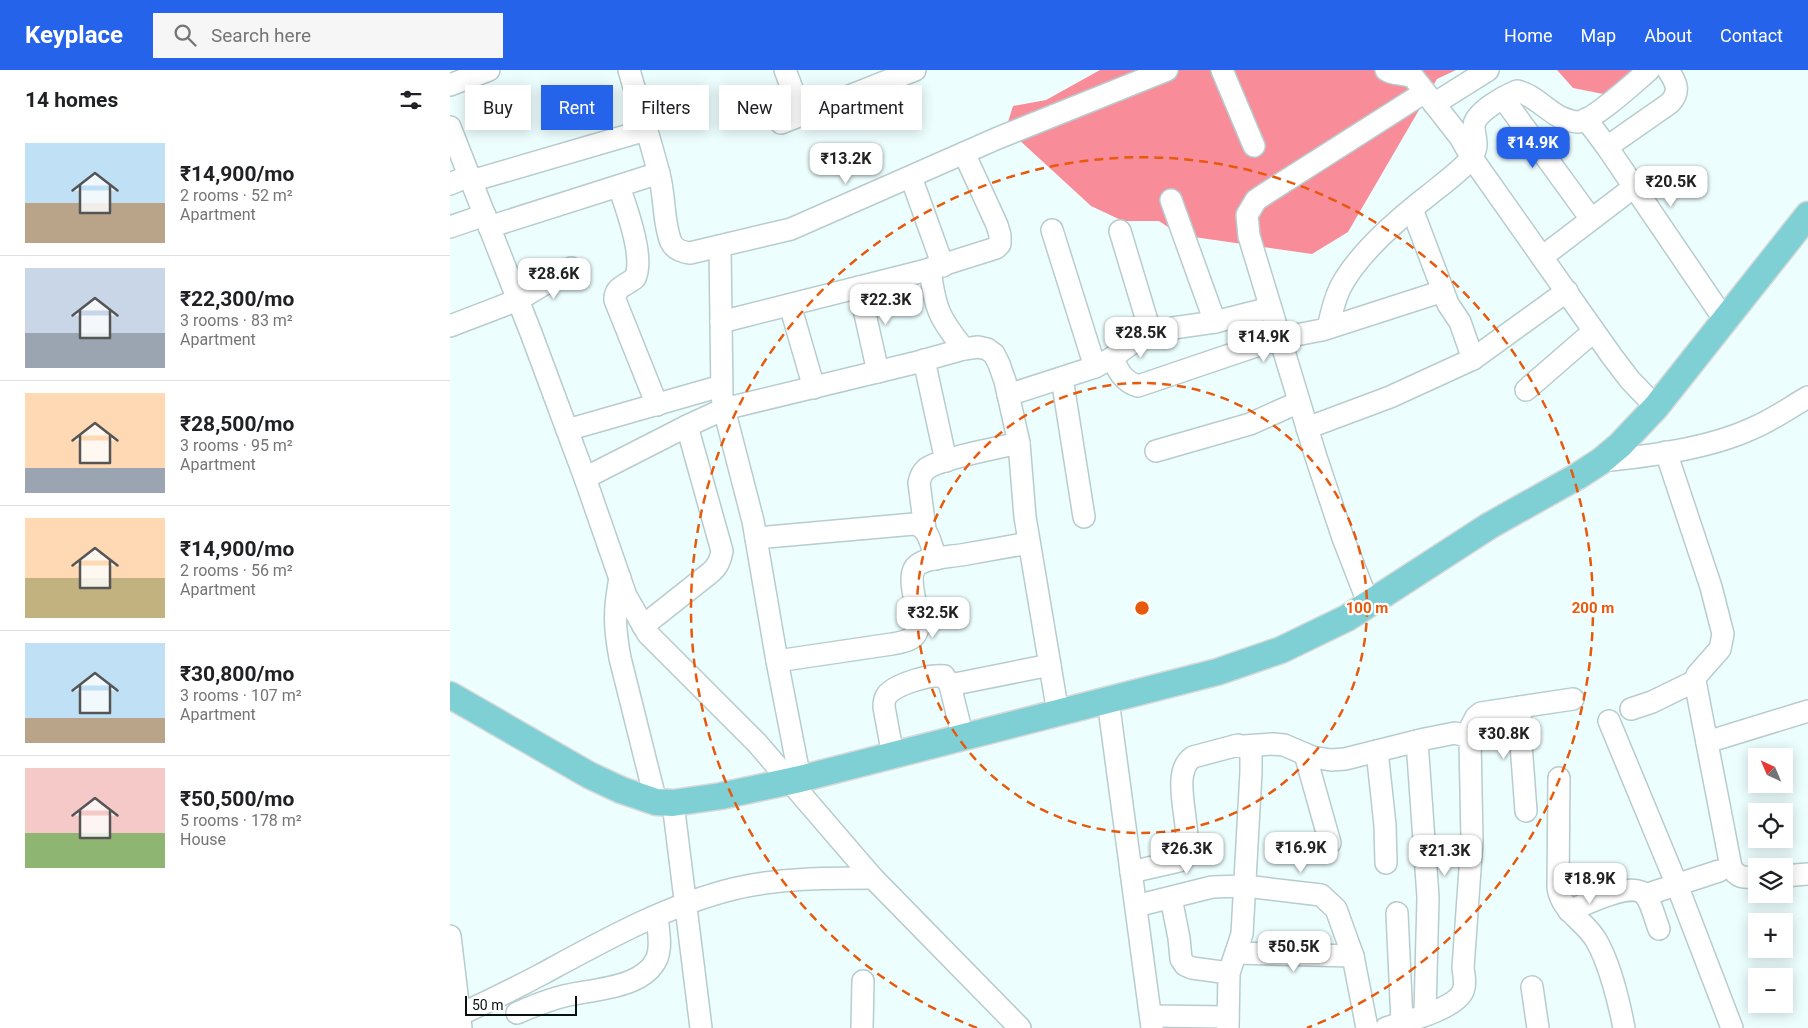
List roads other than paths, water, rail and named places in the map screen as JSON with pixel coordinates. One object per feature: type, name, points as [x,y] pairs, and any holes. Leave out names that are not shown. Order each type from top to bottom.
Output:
[{"type":"main road","points":[[450,695],[589,775],[621,790],[664,803],[750,791],[796,780],[1163,687],[1253,661],[1315,635],[1369,605],[1489,526],[1601,461],[1620,445],[1656,407],[1808,215]]},
{"type":"street","points":[[450,85],[489,70]]},
{"type":"street","points":[[629,70],[633,85]]},
{"type":"street","points":[[785,70],[801,112]]},
{"type":"street","points":[[865,85],[884,76],[915,70]]},
{"type":"street","points":[[464,181],[646,130],[659,173],[665,200],[666,224],[672,244],[680,251],[690,254],[791,229],[964,153],[1167,70]]},
{"type":"street","points":[[1222,70],[1254,146]]},
{"type":"street","points":[[1386,70],[1392,74],[1408,74],[1414,78],[1460,137],[1472,158],[1630,380],[1656,407]]},
{"type":"street","points":[[1369,605],[1343,538],[1307,428],[1249,236],[1247,214],[1251,207],[1265,194],[1429,98],[1488,70]]},
{"type":"street","points":[[1328,328],[1334,302],[1349,273],[1368,248],[1472,158],[1477,140],[1474,127],[1475,120],[1483,112],[1517,91],[1524,93],[1567,120],[1578,122],[1586,120],[1649,70]]},
{"type":"street","points":[[1607,147],[1676,97],[1677,88],[1668,70]]},
{"type":"street","points":[[1503,98],[1591,220]]},
{"type":"street","points":[[1586,120],[1607,147],[1724,319]]},
{"type":"street","points":[[450,127],[456,159],[464,181],[487,221],[585,478],[626,596],[643,626],[658,645],[796,780],[873,878],[1020,1028]]},
{"type":"street","points":[[721,322],[936,267],[996,248],[1000,244],[1000,234],[997,225],[964,153]]},
{"type":"street","points":[[450,227],[487,221],[619,186],[659,173]]},
{"type":"street","points":[[911,177],[936,267],[934,300],[941,320],[964,350]]},
{"type":"street","points":[[619,186],[630,220],[639,265],[635,278],[618,289],[615,300],[657,406]]},
{"type":"street","points":[[1542,257],[1634,187]]},
{"type":"street","points":[[1171,200],[1215,322]]},
{"type":"street","points":[[1412,209],[1443,291],[1451,310],[1460,322],[1473,359]]},
{"type":"street","points":[[1052,230],[1104,363],[1118,371],[1124,379],[1138,386],[1280,338],[1328,328],[1443,291]]},
{"type":"street","points":[[1120,231],[1152,334]]},
{"type":"street","points":[[720,246],[721,386],[724,410],[747,495],[756,538],[796,780]]},
{"type":"street","points":[[450,326],[518,300],[571,268]]},
{"type":"street","points":[[859,287],[878,372]]},
{"type":"street","points":[[1307,428],[1390,397],[1473,359],[1567,291]]},
{"type":"street","points":[[790,305],[814,388]]},
{"type":"street","points":[[1008,395],[1104,363],[1136,340],[1152,334],[1172,328],[1215,322],[1270,308]]},
{"type":"street","points":[[1526,390],[1594,330]]},
{"type":"street","points":[[585,478],[687,426],[724,410],[964,350],[978,347],[987,349],[994,354],[1005,381],[1019,443],[1029,543],[1058,713]]},
{"type":"street","points":[[924,360],[946,461]]},
{"type":"street","points":[[1062,378],[1084,517]]},
{"type":"street","points":[[567,430],[657,406],[721,386]]},
{"type":"street","points":[[1601,461],[1652,456],[1747,431],[1808,397]]},
{"type":"street","points":[[1156,451],[1243,426],[1299,402]]},
{"type":"street","points":[[643,626],[710,573],[721,559],[722,551],[687,426]]},
{"type":"street","points":[[936,559],[925,529],[919,483],[920,477],[925,470],[946,461],[1019,443]]},
{"type":"street","points":[[1666,452],[1712,587],[1723,634],[1720,649],[1697,675],[1695,681],[1731,866],[1740,877],[1748,878]]},
{"type":"street","points":[[756,538],[914,524],[920,525],[925,529]]},
{"type":"street","points":[[776,661],[910,640],[915,636],[918,623],[913,590],[914,569],[919,564],[936,559],[1029,543]]},
{"type":"street","points":[[620,577],[615,605],[616,636],[620,658],[664,803],[686,904],[700,1028]]},
{"type":"street","points":[[950,685],[1050,665]]},
{"type":"street","points":[[893,756],[884,707],[885,699],[894,689],[907,683],[936,675],[944,676],[950,685],[963,738]]},
{"type":"street","points":[[1631,710],[1695,681]]},
{"type":"street","points":[[1466,736],[1476,717],[1481,714],[1573,699]]},
{"type":"street","points":[[1108,700],[1152,1022],[1228,1022],[1229,973],[1242,934],[1245,886],[1251,753],[1244,746]]},
{"type":"street","points":[[1520,707],[1526,811]]},
{"type":"street","points":[[1707,742],[1808,712]]},
{"type":"street","points":[[1608,720],[1677,886],[1732,1028]]},
{"type":"street","points":[[1131,872],[1179,861],[1184,858],[1186,853],[1182,772],[1185,764],[1193,757],[1238,745],[1273,744],[1284,745],[1321,759],[1345,759],[1455,733],[1466,736],[1470,740],[1471,745],[1472,841],[1463,992],[1450,1005],[1394,1025],[1397,913]]},
{"type":"street","points":[[1416,741],[1428,896],[1425,1014]]},
{"type":"street","points":[[1377,751],[1385,824],[1386,863]]},
{"type":"street","points":[[1305,754],[1330,843]]},
{"type":"street","points":[[1559,778],[1559,898],[1569,911],[1588,928],[1602,954],[1624,1028]]},
{"type":"street","points":[[1646,895],[1719,871]]},
{"type":"street","points":[[1793,875],[1808,874]]},
{"type":"street","points":[[450,936],[457,1021],[585,951],[686,904],[733,890],[778,882],[826,878],[873,878]]},
{"type":"street","points":[[1136,906],[1212,887],[1245,886],[1321,895],[1336,909],[1353,956],[1368,1028]]},
{"type":"street","points":[[1569,911],[1631,889],[1639,890],[1646,895],[1659,929]]},
{"type":"street","points":[[1171,898],[1181,959],[1185,965],[1192,968],[1229,973]]},
{"type":"street","points":[[503,995],[523,1020],[564,996],[608,988],[644,974],[652,967],[660,945],[657,916]]},
{"type":"street","points":[[1236,953],[1353,956]]},
{"type":"street","points":[[862,1028],[863,981]]},
{"type":"street","points":[[1532,987],[1538,1028]]}]
